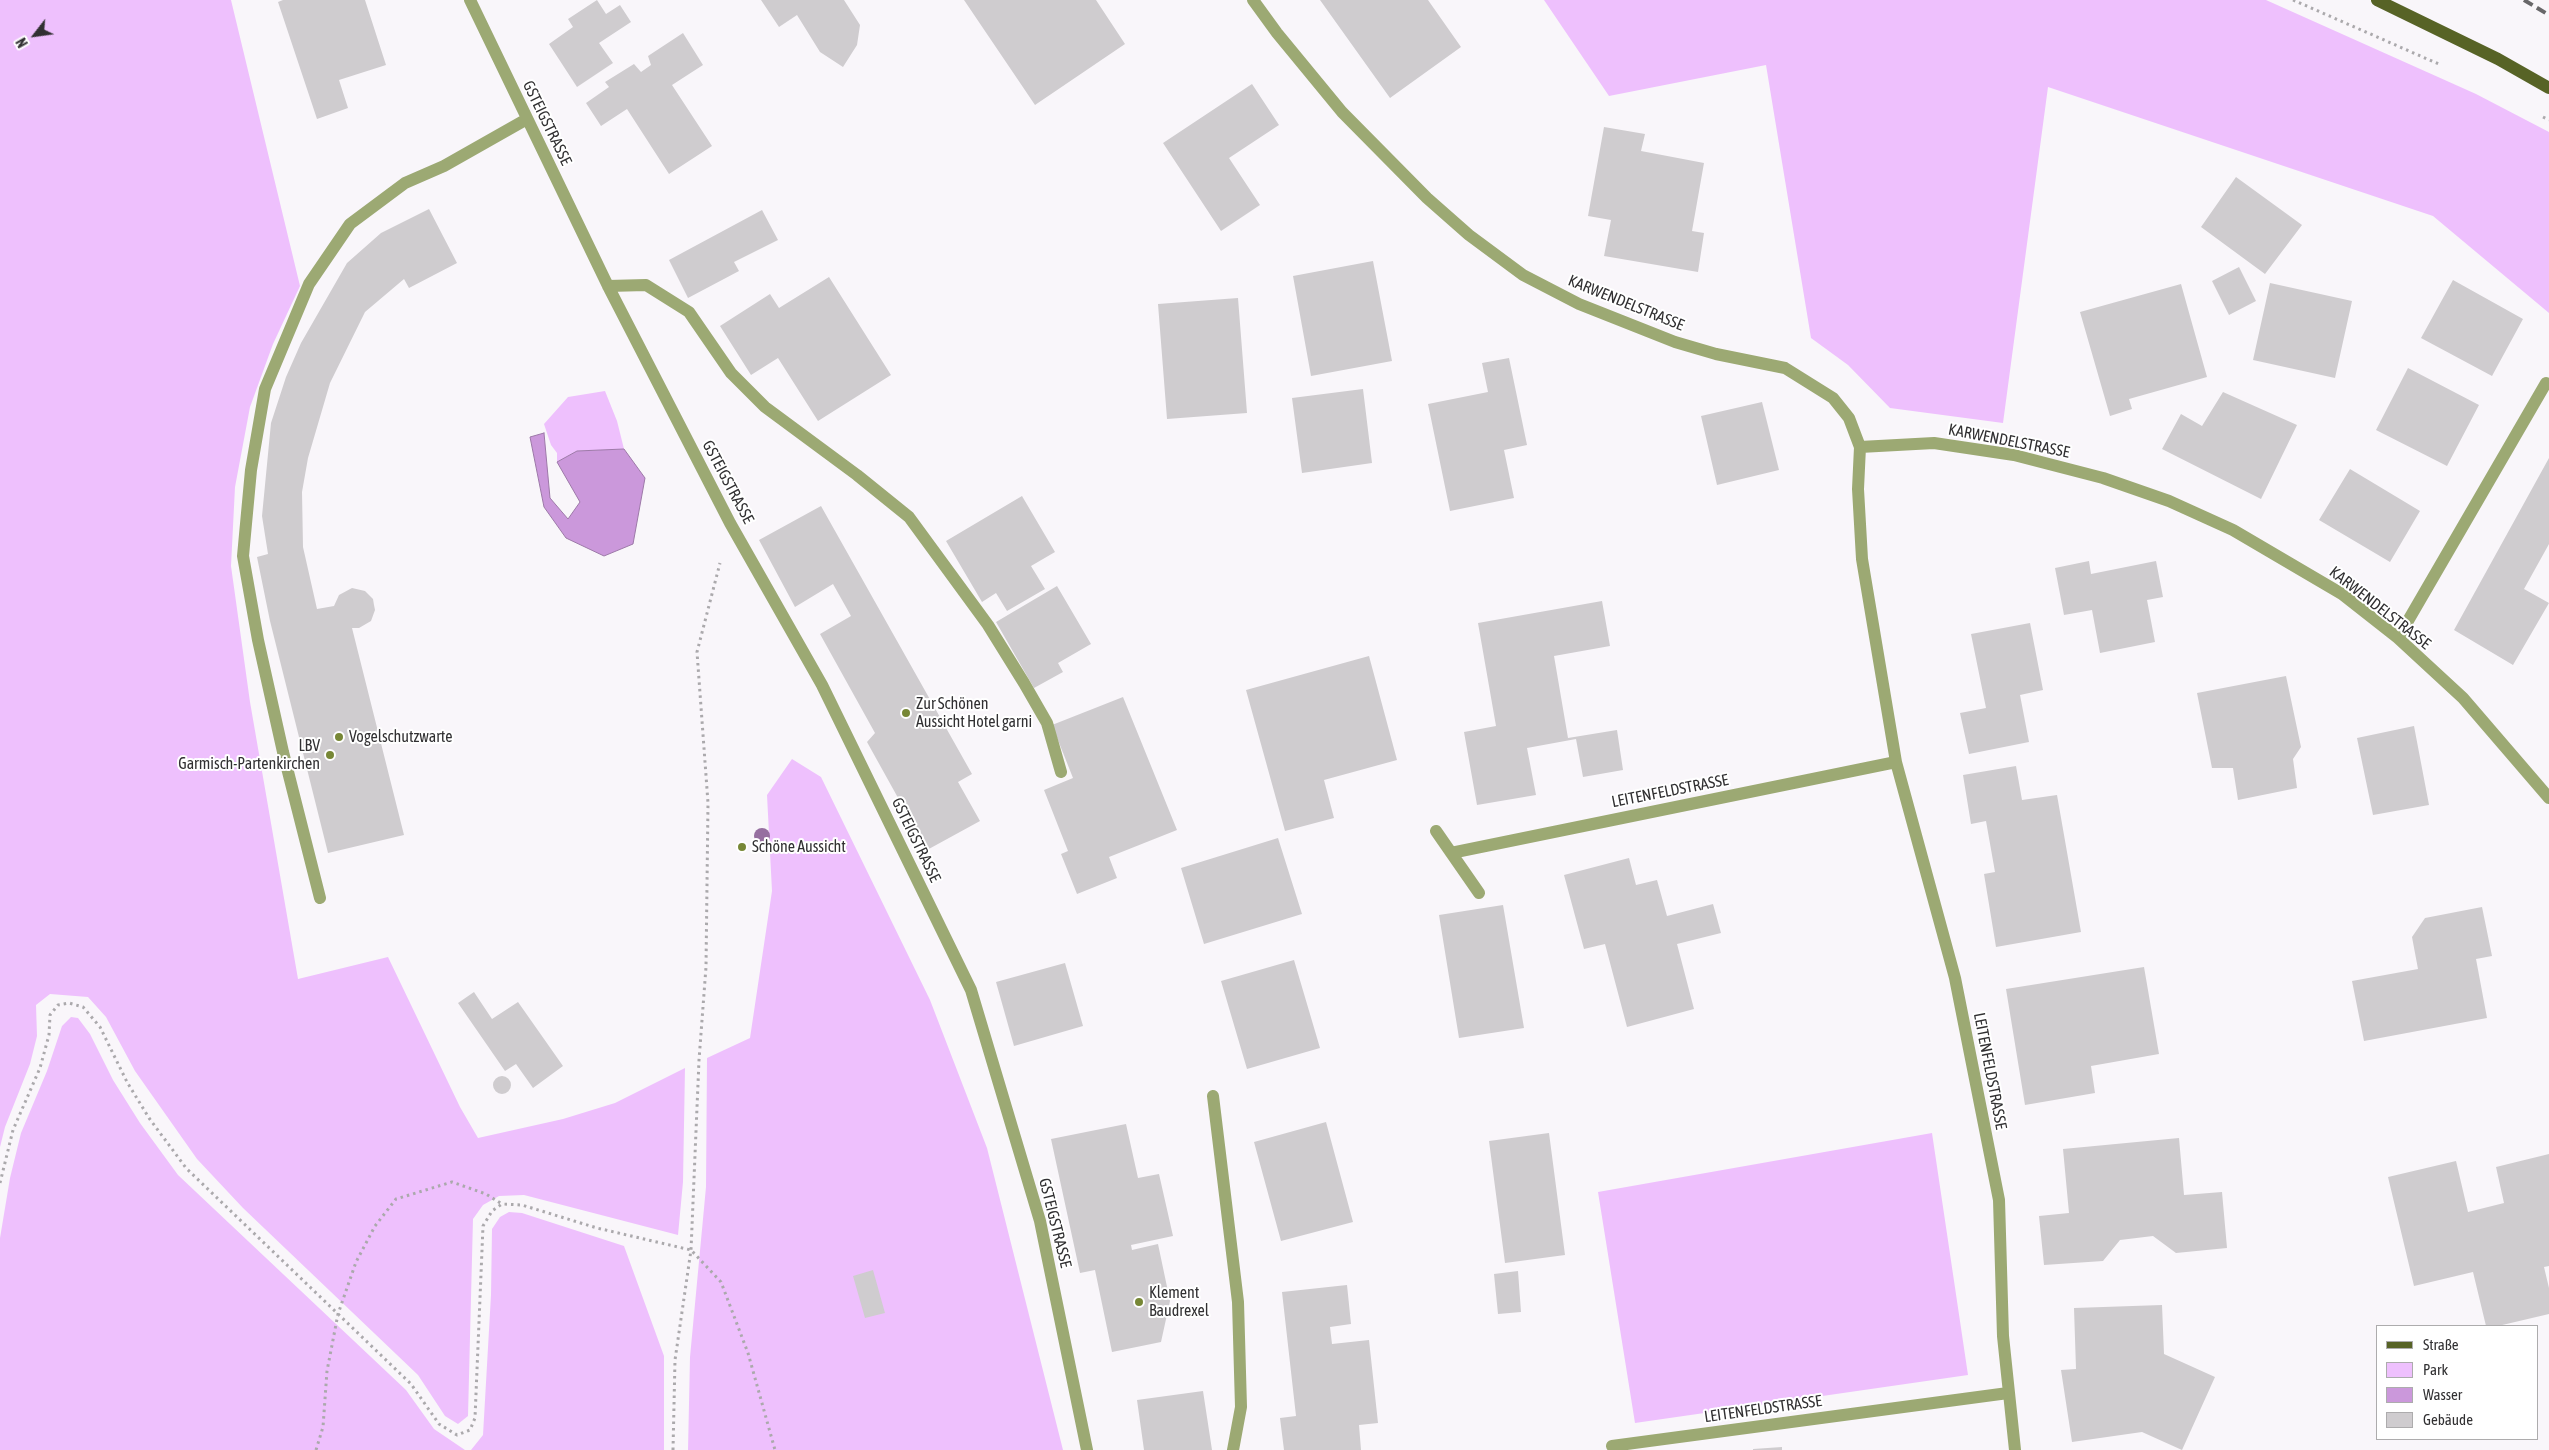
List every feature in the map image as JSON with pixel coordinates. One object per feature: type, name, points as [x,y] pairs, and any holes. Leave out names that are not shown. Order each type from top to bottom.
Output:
[{"type":"main road","points":[[2377,0],[2498,59],[2549,88]]},
{"type":"street","name":"GSTEIGSTRASSE","points":[[470,0],[608,286],[730,523],[822,685],[972,990],[1040,1221],[1087,1450]]},
{"type":"street","name":"KARWENDELSTRASSE","points":[[1253,0],[1277,33],[1342,112],[1427,198],[1469,235],[1524,275],[1579,304],[1675,342],[1716,354],[1785,368],[1833,398],[1849,418],[1860,447],[1934,442],[2014,455],[2103,478],[2169,500],[2234,530],[2342,594],[2398,638],[2463,698],[2549,798]]},
{"type":"street","points":[[320,898],[283,752],[258,640],[243,556],[251,470],[265,389],[309,284],[350,224],[405,183],[444,166],[527,119]]},
{"type":"street","points":[[608,286],[646,286],[689,312],[731,373],[765,407],[857,475],[909,517],[988,625],[1024,683],[1046,723],[1061,772]]},
{"type":"street","points":[[2398,638],[2546,383]]},
{"type":"street","name":"LEITENFELDSTRASSE","points":[[1860,447],[1858,489],[1862,559],[1896,762],[1955,978],[1999,1200],[2003,1336],[2015,1450]]},
{"type":"street","name":"LEITENFELDSTRASSE","points":[[1451,852],[1896,762]]},
{"type":"street","points":[[1436,831],[1479,893]]},
{"type":"street","points":[[1213,1096],[1238,1302],[1241,1407],[1233,1450]]},
{"type":"street","name":"LEITENFELDSTRASSE","points":[[1612,1446],[2008,1393]]},
{"type":"path","points":[[2293,0],[2450,69]]},
{"type":"path","points":[[2541,116],[2549,120]]},
{"type":"path","points":[[673,1450],[675,1360],[691,1250],[699,1060],[706,967],[708,803],[697,652],[730,523]]},
{"type":"path","points":[[0,1183],[14,1130],[40,1068],[49,1035],[50,1015],[58,1005],[69,1003],[83,1007],[100,1027],[127,1082],[149,1118],[186,1168],[412,1384],[440,1424],[457,1436],[470,1430],[475,1418],[484,1226],[492,1211],[502,1204]]},
{"type":"path","points":[[316,1450],[323,1427],[327,1371],[338,1314],[356,1262],[375,1226],[396,1199],[452,1182],[486,1194],[502,1204],[522,1205],[597,1228],[691,1250],[721,1282],[748,1353],[775,1450]]},
{"type":"green space","points":[[0,0],[231,0],[300,286],[273,344],[250,407],[235,487],[231,566],[250,702],[298,979],[388,957],[460,1107],[478,1138],[563,1119],[615,1103],[685,1068],[683,1182],[678,1235],[524,1195],[499,1196],[483,1205],[473,1219],[468,1416],[458,1424],[445,1416],[418,1375],[243,1208],[197,1159],[135,1071],[106,1017],[88,997],[50,994],[36,1005],[37,1036],[30,1064],[5,1127],[0,1147]]},
{"type":"green space","points":[[1544,0],[2266,0],[2476,94],[2549,132],[2549,313],[2433,216],[2048,87],[2003,423],[1890,408],[1848,365],[1811,338],[1766,65],[1609,96]]},
{"type":"green space","points":[[605,391],[617,421],[624,449],[577,451],[557,462],[557,453],[551,445],[544,424],[568,397]]},
{"type":"green space","points":[[792,759],[821,777],[930,1000],[987,1148],[1063,1450],[688,1450],[690,1357],[706,1187],[707,1058],[750,1038],[772,891],[767,795]]},
{"type":"green space","points":[[71,1017],[78,1018],[90,1034],[113,1080],[140,1123],[178,1175],[406,1390],[434,1429],[465,1450],[0,1450],[0,1238],[10,1178],[21,1133],[47,1071],[62,1026]]},
{"type":"green space","points":[[1932,1133],[1968,1375],[1635,1423],[1598,1192]]},
{"type":"green space","points":[[509,1212],[522,1213],[624,1246],[664,1356],[664,1450],[471,1450],[483,1435],[491,1295],[492,1229],[500,1217]]},
{"type":"water","points":[[544,433],[550,498],[568,519],[580,502],[557,462],[577,451],[624,449],[645,478],[633,544],[604,556],[566,538],[544,507],[530,437]]},
{"type":"building","points":[[283,0],[365,0],[386,65],[339,80],[348,108],[317,119],[278,2]]},
{"type":"building","points":[[597,0],[606,14],[620,5],[631,22],[599,43],[613,63],[577,87],[549,44],[573,27],[568,19]]},
{"type":"building","points":[[761,0],[844,0],[860,25],[857,45],[843,67],[820,52],[797,15],[779,27]]},
{"type":"building","points":[[964,0],[1096,0],[1125,44],[1035,105]]},
{"type":"building","points":[[1320,0],[1428,0],[1461,47],[1390,98]]},
{"type":"building","points":[[683,33],[703,65],[672,85],[712,146],[669,174],[627,109],[601,126],[586,103],[609,87],[605,82],[634,64],[641,72],[651,65],[648,56]]},
{"type":"building","points":[[1252,84],[1279,125],[1229,158],[1260,205],[1221,231],[1163,143]]},
{"type":"building","points":[[1604,127],[1645,134],[1641,151],[1704,163],[1692,231],[1704,233],[1698,272],[1604,256],[1611,220],[1588,216]]},
{"type":"building","points":[[2236,177],[2302,225],[2265,274],[2201,227]]},
{"type":"building","points":[[429,209],[457,263],[409,288],[404,279],[365,312],[330,383],[308,458],[302,492],[303,547],[317,609],[334,606],[339,595],[352,588],[365,591],[373,599],[375,610],[371,621],[359,628],[352,628],[404,835],[328,853],[270,621],[257,557],[268,554],[262,516],[271,423],[286,377],[301,343],[347,263],[381,233]]},
{"type":"building","points":[[762,210],[778,240],[734,262],[739,271],[688,298],[669,260]]},
{"type":"building","points":[[1373,261],[1392,361],[1311,376],[1293,276]]},
{"type":"building","points":[[2239,267],[2256,301],[2229,315],[2212,281]]},
{"type":"building","points":[[829,277],[891,375],[818,421],[778,358],[751,375],[720,326],[770,294],[779,308]]},
{"type":"building","points":[[2453,280],[2523,319],[2492,376],[2421,338]]},
{"type":"building","points":[[2270,283],[2352,301],[2335,378],[2253,360]]},
{"type":"building","points":[[2181,284],[2207,377],[2129,399],[2132,409],[2110,416],[2080,312]]},
{"type":"building","points":[[1238,298],[1247,413],[1167,419],[1158,304]]},
{"type":"building","points":[[1509,358],[1527,445],[1504,450],[1514,498],[1450,511],[1428,404],[1488,392],[1482,363]]},
{"type":"building","points":[[2408,368],[2479,405],[2447,466],[2376,430]]},
{"type":"building","points":[[1363,389],[1372,463],[1302,473],[1292,398]]},
{"type":"building","points":[[2223,392],[2297,425],[2261,499],[2162,449],[2181,414],[2202,426]]},
{"type":"building","points":[[1762,402],[1779,470],[1717,485],[1701,416]]},
{"type":"building","points":[[2549,458],[2549,544],[2524,589],[2549,603],[2513,665],[2454,630]]},
{"type":"building","points":[[2350,469],[2420,511],[2390,562],[2319,520]]},
{"type":"building","points":[[1022,496],[1055,552],[1031,566],[1045,589],[1007,611],[996,593],[982,602],[946,541]]},
{"type":"building","points":[[821,506],[972,774],[958,782],[980,821],[927,850],[867,742],[875,733],[820,634],[851,616],[833,584],[795,607],[759,540]]},
{"type":"building","points":[[2089,561],[2091,574],[2156,561],[2163,597],[2147,600],[2155,642],[2100,653],[2092,610],[2064,615],[2055,568]]},
{"type":"building","points":[[1057,586],[1091,644],[1058,663],[1063,672],[1034,688],[996,622]]},
{"type":"building","points":[[1602,601],[1610,646],[1554,656],[1568,738],[1617,730],[1623,770],[1583,777],[1576,739],[1527,748],[1536,795],[1477,805],[1464,732],[1496,726],[1478,623]]},
{"type":"building","points":[[2030,623],[2043,690],[2020,695],[2029,742],[1969,754],[1960,713],[1986,708],[1971,634]]},
{"type":"building","points":[[1369,656],[1397,760],[1324,780],[1334,818],[1285,831],[1246,690]]},
{"type":"building","points":[[2286,676],[2301,747],[2293,759],[2297,788],[2238,800],[2233,768],[2212,768],[2197,693]]},
{"type":"building","points":[[1123,697],[1177,830],[1109,857],[1117,878],[1077,894],[1061,854],[1068,851],[1044,790],[1073,778],[1052,725]]},
{"type":"building","points":[[2414,726],[2429,805],[2373,815],[2357,738]]},
{"type":"building","points":[[2016,766],[2022,800],[2057,795],[2081,932],[1996,947],[1984,874],[1995,872],[1986,821],[1971,824],[1963,775]]},
{"type":"building","points":[[1278,838],[1302,914],[1204,944],[1181,868]]},
{"type":"building","points":[[1629,858],[1636,885],[1657,880],[1667,916],[1713,904],[1721,933],[1677,944],[1694,1009],[1627,1027],[1605,944],[1584,949],[1564,875]]},
{"type":"building","points":[[1503,905],[1524,1028],[1459,1038],[1439,915]]},
{"type":"building","points":[[2482,907],[2492,956],[2476,959],[2487,1018],[2364,1041],[2352,981],[2418,969],[2412,937],[2425,918]]},
{"type":"building","points":[[1294,960],[1320,1048],[1247,1069],[1221,981]]},
{"type":"building","points":[[1065,963],[1083,1026],[1014,1046],[996,982]]},
{"type":"building","points":[[2144,967],[2159,1054],[2091,1066],[2095,1093],[2025,1105],[2006,989]]},
{"type":"building","points":[[474,992],[492,1019],[518,1002],[563,1066],[533,1088],[516,1064],[505,1071],[458,1003]]},
{"type":"building","points":[[498,1076],[506,1076],[511,1081],[509,1092],[498,1094],[493,1089],[493,1081]]},
{"type":"building","points":[[1326,1122],[1353,1222],[1281,1241],[1254,1142]]},
{"type":"building","points":[[1126,1124],[1138,1178],[1159,1174],[1173,1236],[1131,1245],[1132,1250],[1158,1244],[1170,1301],[1161,1342],[1112,1352],[1095,1270],[1080,1273],[1051,1139]]},
{"type":"building","points":[[1549,1133],[1565,1255],[1505,1263],[1489,1141]]},
{"type":"building","points":[[2179,1138],[2184,1195],[2222,1192],[2227,1248],[2176,1253],[2153,1236],[2120,1240],[2103,1261],[2044,1265],[2039,1216],[2069,1213],[2063,1149]]},
{"type":"building","points":[[2549,1154],[2549,1266],[2544,1267],[2549,1288],[2549,1314],[2502,1325],[2486,1325],[2473,1272],[2414,1286],[2388,1177],[2456,1161],[2468,1212],[2504,1203],[2496,1167]]},
{"type":"building","points":[[873,1270],[885,1313],[865,1318],[853,1276]]},
{"type":"building","points":[[1518,1271],[1521,1312],[1498,1314],[1494,1274]]},
{"type":"building","points":[[1347,1285],[1351,1324],[1330,1327],[1332,1344],[1369,1340],[1378,1423],[1359,1425],[1361,1450],[1284,1450],[1280,1418],[1296,1416],[1282,1292]]},
{"type":"building","points":[[2162,1305],[2164,1354],[2215,1377],[2182,1450],[2142,1432],[2072,1442],[2061,1370],[2076,1369],[2074,1308]]},
{"type":"building","points":[[1203,1391],[1212,1450],[1144,1450],[1137,1400]]},
{"type":"building","points":[[1782,1447],[1782,1450],[1753,1450],[1753,1449]]},
{"type":"railway","points":[[2524,0],[2549,15]]},
{"type":"place","name":"Zur Schönen Aussicht Hotel garni","points":[[906,713]]},
{"type":"place","name":"Vogelschutzwarte","points":[[339,737]]},
{"type":"place","name":"LBV Garmisch-Partenkirchen","points":[[330,755]]},
{"type":"place","name":"Schöne Aussicht","points":[[742,847]]},
{"type":"place","name":"Klement Baudrexel","points":[[1139,1302]]}]
